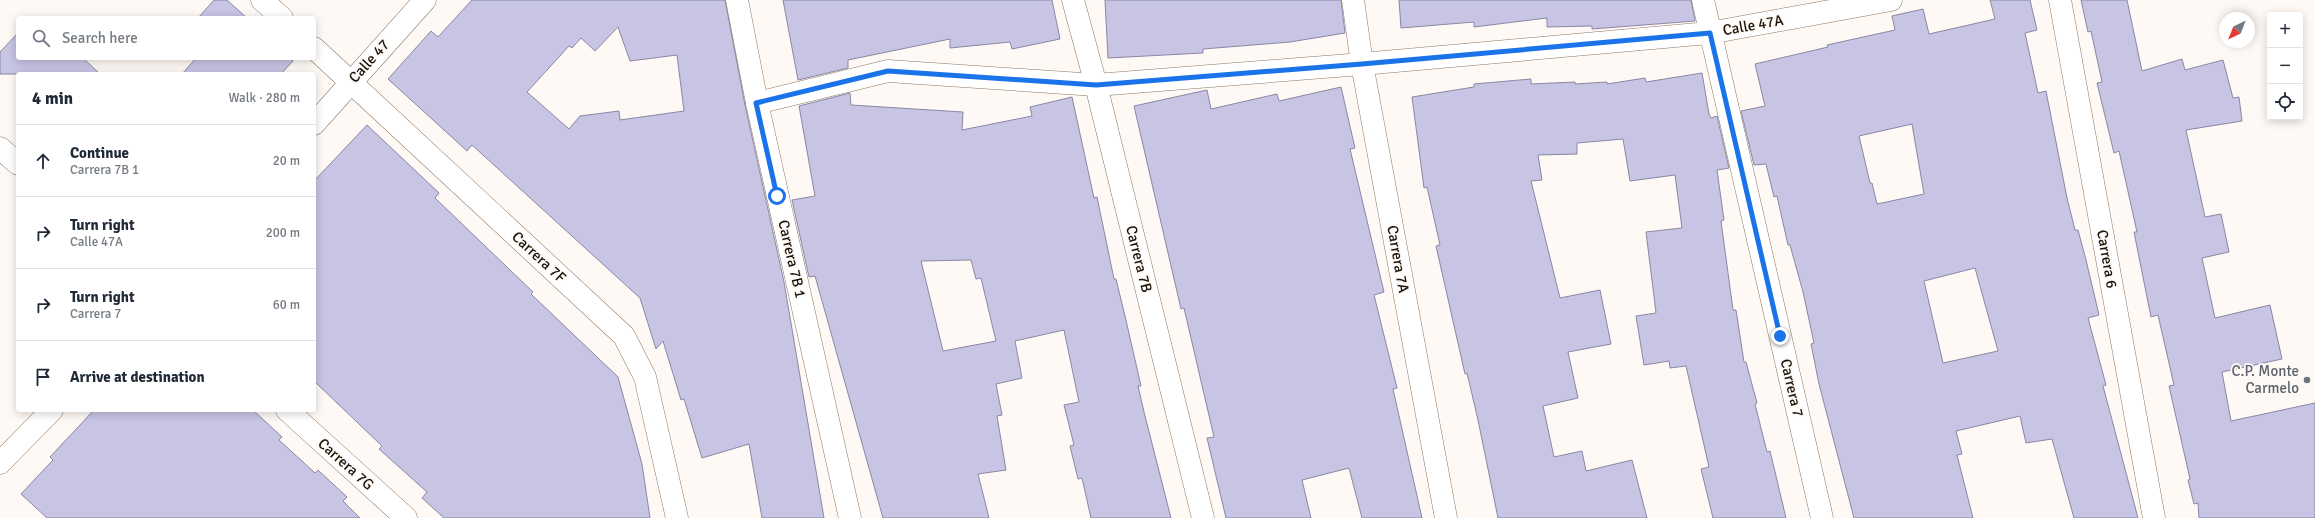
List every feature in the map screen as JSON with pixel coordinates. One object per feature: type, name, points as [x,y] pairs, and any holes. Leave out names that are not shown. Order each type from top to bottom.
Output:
[{"type":"street","points":[[262,0],[280,16]]},
{"type":"street","name":"Calle 47","points":[[316,122],[425,0]]},
{"type":"street","name":"Carrera 7B 1","points":[[737,0],[756,103],[850,518]]},
{"type":"street","name":"Carrera 7B","points":[[1073,0],[1096,85],[1203,518]]},
{"type":"street","name":"Carrera 7A","points":[[1353,0],[1362,64],[1446,518]]},
{"type":"street","name":"Carrera 7","points":[[1703,0],[1822,518]]},
{"type":"street","name":"Calle 47A","points":[[756,103],[888,71],[1096,85],[1362,64],[1710,33],[1891,0]]},
{"type":"street","name":"Carrera 6","points":[[2060,0],[2154,518]]},
{"type":"street","name":"Carrera 7F","points":[[316,50],[624,336],[645,377],[677,518]]},
{"type":"street","points":[[0,148],[16,162]]},
{"type":"street","points":[[0,463],[50,412]]},
{"type":"street","name":"Carrera 7G","points":[[289,412],[406,518]]},
{"type":"building","points":[[214,0],[227,0],[245,16],[200,16]]},
{"type":"building","points":[[472,0],[725,0],[745,105],[784,282],[824,518],[762,518],[749,444],[702,458],[684,399],[681,400],[663,341],[656,349],[640,298],[472,145],[467,151],[388,79],[431,31],[438,37]],"holes":[[[618,27],[630,61],[677,55],[684,111],[620,120],[619,111],[580,116],[569,129],[527,92],[569,46],[572,48],[581,38],[595,51]]]},
{"type":"building","points":[[783,0],[1052,0],[1060,39],[1012,49],[1010,42],[950,48],[950,39],[848,60],[848,68],[798,80]]},
{"type":"building","points":[[1105,0],[1341,0],[1345,33],[1290,42],[1203,49],[1203,53],[1108,58]]},
{"type":"building","points":[[1399,0],[1691,0],[1695,21],[1592,29],[1592,26],[1547,27],[1547,18],[1474,27],[1474,22],[1401,28]]},
{"type":"building","points":[[1990,0],[2030,0],[2037,30],[2025,33],[2038,93],[2046,91],[2067,198],[2075,230],[2078,230],[2099,315],[2088,318],[2106,385],[2103,386],[2138,518],[2074,518],[2052,439],[2026,443],[2020,416],[1956,431],[1962,454],[1957,455],[1973,518],[1854,518],[1819,384],[1811,344],[1814,343],[1803,292],[1790,245],[1788,245],[1777,196],[1774,197],[1766,164],[1754,165],[1741,111],[1765,106],[1755,64],[1828,47],[1827,45],[1895,30],[1892,16],[1923,9],[1929,34],[1995,19]],"holes":[[[1912,124],[1924,194],[1877,204],[1872,183],[1870,183],[1859,136]],[[1975,268],[1998,351],[1943,363],[1924,281]]]},
{"type":"building","points":[[2081,0],[2127,0],[2142,71],[2182,59],[2185,70],[2223,60],[2233,98],[2239,97],[2242,121],[2186,130],[2205,217],[2221,214],[2229,252],[2202,258],[2215,318],[2270,305],[2282,359],[2222,372],[2231,421],[2315,403],[2315,518],[2199,518],[2198,503],[2194,504],[2188,480],[2190,479],[2169,386],[2174,385],[2158,315],[2151,317],[2134,232],[2137,232],[2119,151],[2114,153],[2097,83],[2102,82],[2091,31],[2088,32]]},
{"type":"building","points":[[16,35],[16,60],[85,60],[98,72],[16,72],[16,74],[0,74],[0,52]]},
{"type":"building","points":[[194,60],[293,61],[283,72],[184,72]]},
{"type":"building","points":[[1702,73],[1709,114],[1711,118],[1717,116],[1729,168],[1717,170],[1724,220],[1721,221],[1733,310],[1736,310],[1744,362],[1746,362],[1757,403],[1755,404],[1767,452],[1770,451],[1786,518],[1713,518],[1701,469],[1709,467],[1686,366],[1670,368],[1669,361],[1644,365],[1636,316],[1656,313],[1646,232],[1682,228],[1675,175],[1630,181],[1623,139],[1577,143],[1577,154],[1538,155],[1542,180],[1531,181],[1560,298],[1600,290],[1611,344],[1568,352],[1578,398],[1543,406],[1554,457],[1582,451],[1586,471],[1632,460],[1647,518],[1498,518],[1478,420],[1467,373],[1465,374],[1436,246],[1440,245],[1427,187],[1424,188],[1412,97],[1474,87],[1474,84],[1531,79],[1531,84],[1607,82],[1607,84],[1645,78],[1646,82]]},
{"type":"building","points":[[1341,87],[1355,148],[1350,149],[1384,292],[1374,295],[1397,388],[1393,389],[1422,518],[1362,518],[1349,468],[1302,480],[1311,518],[1226,518],[1207,438],[1214,437],[1184,308],[1181,309],[1134,106],[1207,90],[1211,109],[1277,94],[1279,101]]},
{"type":"building","points":[[850,93],[851,105],[963,112],[962,130],[1032,116],[1030,107],[1072,97],[1094,198],[1097,197],[1114,279],[1116,279],[1141,386],[1138,386],[1144,412],[1171,518],[1091,518],[1082,478],[1078,479],[1070,446],[1074,445],[1064,405],[1079,402],[1064,330],[1015,341],[1022,378],[996,384],[1002,415],[997,416],[1006,470],[978,474],[989,518],[883,518],[815,276],[809,277],[792,200],[815,196],[799,106]],"holes":[[[971,260],[976,279],[981,278],[996,341],[943,351],[921,261]]]},
{"type":"building","points":[[367,125],[439,193],[435,198],[533,292],[531,294],[618,377],[642,464],[650,518],[444,518],[422,498],[427,492],[379,449],[382,446],[316,383],[316,179]]},
{"type":"building","points":[[92,412],[255,412],[282,437],[279,440],[315,473],[318,470],[347,497],[343,501],[360,518],[47,518],[21,494],[53,460],[50,457]]},
{"type":"place","name":"C.P. Monte Carmelo","points":[[2307,380]]},
{"type":"route","points":[[777,196],[756,103],[888,71],[1096,85],[1362,64],[1710,33],[1780,336]]}]
